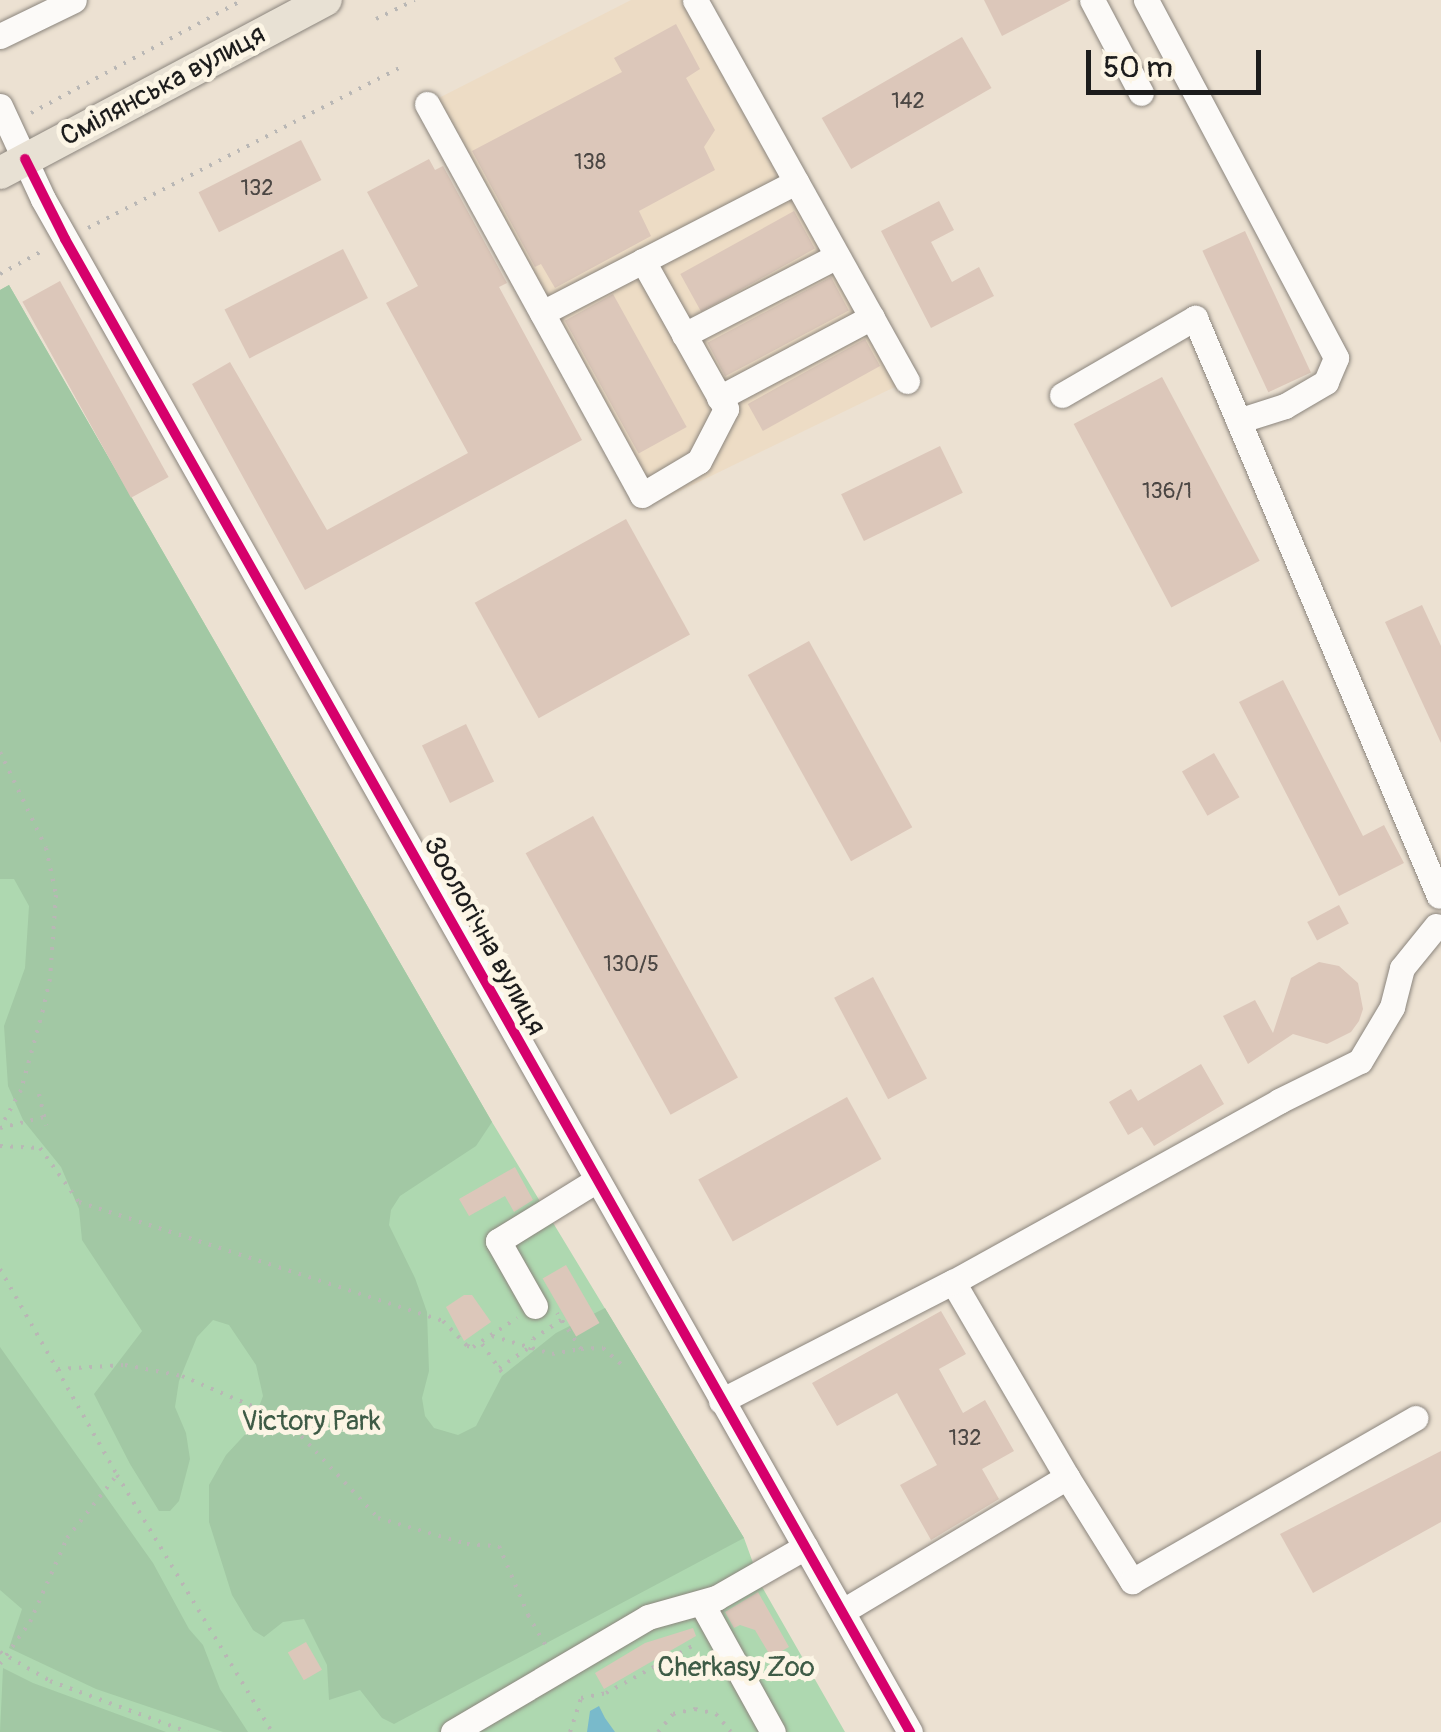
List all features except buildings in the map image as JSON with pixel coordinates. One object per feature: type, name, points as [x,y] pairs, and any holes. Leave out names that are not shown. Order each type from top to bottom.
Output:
[{"type":"main road","name":"Смілянська вулиця","points":[[12,166],[326,0]]},
{"type":"street","points":[[0,36],[74,0]]},
{"type":"street","points":[[695,0],[907,381]]},
{"type":"street","points":[[1092,0],[1141,93]]},
{"type":"street","points":[[1146,0],[1336,358],[1326,382],[1284,406],[1238,421]]},
{"type":"street","points":[[427,104],[642,495],[699,461],[726,409],[643,262]]},
{"type":"street","name":"Зоологічна вулиця","points":[[4,115],[12,166],[65,239],[910,1732]]},
{"type":"street","points":[[542,314],[796,182]]},
{"type":"street","points":[[684,335],[838,256]]},
{"type":"street","points":[[719,398],[872,317]]},
{"type":"street","points":[[1062,394],[1195,318],[1439,896]]},
{"type":"street","points":[[721,1401],[953,1282],[1279,1101],[1360,1061],[1392,1007],[1402,968],[1436,926]]},
{"type":"street","points":[[535,1306],[498,1242],[596,1181]]},
{"type":"street","points":[[953,1282],[1132,1582],[1414,1418]]},
{"type":"street","points":[[843,1610],[1067,1477]]},
{"type":"street","points":[[453,1732],[648,1616],[702,1604],[805,1546]]},
{"type":"street","points":[[702,1604],[773,1732]]},
{"type":"path","points":[[4,115],[242,0]]},
{"type":"path","points":[[376,19],[415,0]]},
{"type":"path","points":[[0,274],[405,65]]},
{"type":"path","points":[[0,752],[46,848],[56,895],[50,979],[21,1090],[0,1128]]},
{"type":"path","points":[[39,1094],[46,1125]]},
{"type":"path","points":[[0,1128],[44,1117]]},
{"type":"path","points":[[0,1146],[40,1148],[79,1202],[443,1321],[467,1346],[492,1336]]},
{"type":"path","points":[[0,1269],[117,1475],[272,1732]]},
{"type":"path","points":[[482,1342],[500,1370],[529,1350],[533,1338],[561,1320]]},
{"type":"path","points":[[580,1348],[603,1348],[622,1364]]},
{"type":"path","points":[[58,1369],[125,1365],[182,1376],[286,1421],[302,1432],[378,1518],[467,1544],[499,1546],[528,1615],[547,1648],[566,1666]]},
{"type":"path","points":[[0,1664],[3,1654],[30,1622],[67,1538],[117,1475]]},
{"type":"path","points":[[570,1732],[581,1698],[609,1692],[716,1630]]},
{"type":"path","points":[[3,1654],[50,1682],[188,1732]]},
{"type":"path","points":[[658,1732],[673,1714],[695,1709],[714,1713],[731,1732]]},
{"type":"shaded area","points":[[631,0],[695,0],[907,381],[639,511],[542,313],[427,104]]},
{"type":"green space","name":"Victory Park","points":[[9,285],[492,1122],[744,1538],[761,1585],[845,1732],[0,1732],[0,290]]},
{"type":"green space","name":"Victory Park","points":[[9,285],[492,1122],[476,1146],[400,1196],[391,1210],[389,1225],[427,1312],[429,1371],[422,1398],[425,1416],[434,1428],[458,1435],[476,1426],[502,1376],[556,1333],[605,1308],[744,1538],[394,1724],[382,1718],[360,1690],[329,1700],[327,1665],[304,1619],[283,1622],[264,1637],[253,1630],[232,1595],[209,1522],[209,1485],[226,1455],[251,1428],[263,1396],[256,1365],[229,1325],[213,1320],[197,1337],[179,1381],[175,1407],[186,1433],[190,1459],[179,1501],[170,1511],[159,1511],[130,1464],[94,1394],[142,1331],[82,1240],[79,1209],[61,1167],[23,1120],[8,1086],[4,1026],[25,968],[29,906],[14,879],[0,879],[0,290]]},
{"type":"green space","points":[[0,1347],[153,1563],[189,1629],[203,1645],[220,1689],[248,1732],[223,1732],[96,1689],[9,1648],[22,1609],[0,1590]]},
{"type":"green space","points":[[3,1668],[33,1683],[166,1732],[0,1732]]},
{"type":"water","points":[[599,1706],[615,1732],[587,1732],[590,1711]]},
{"type":"cycle path","points":[[25,159],[65,239],[910,1732]]},
{"type":"park label","name":"Cherkasy Zoo","points":[[736,1668]]}]
